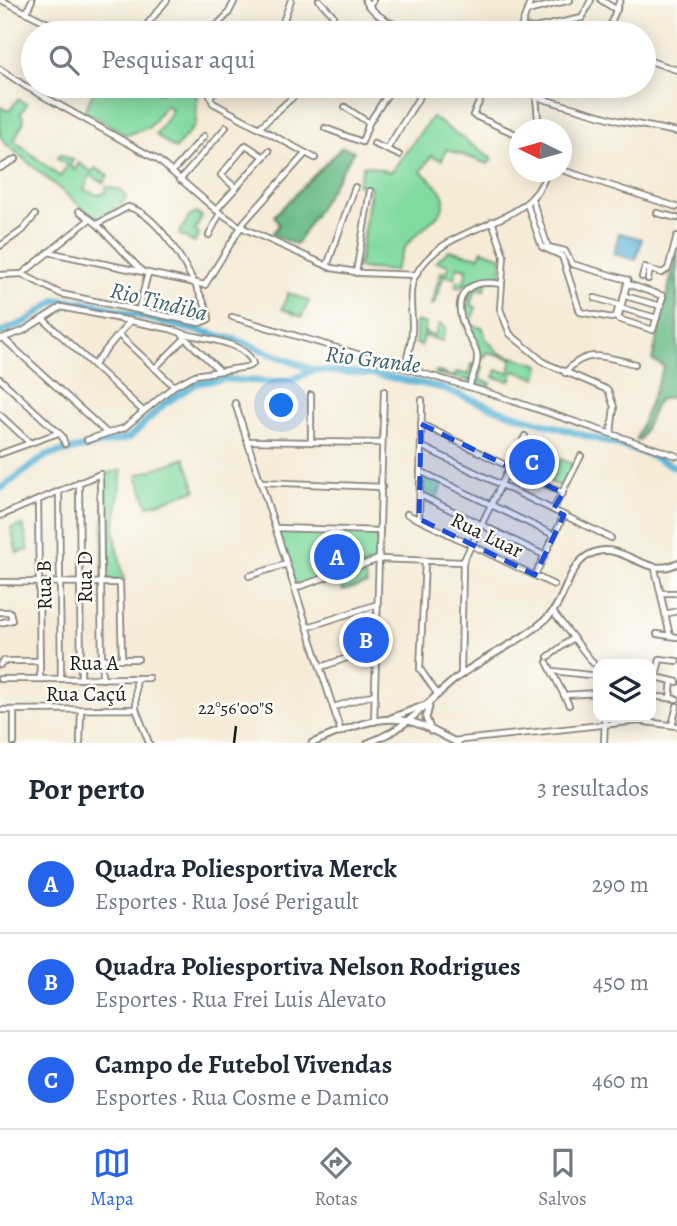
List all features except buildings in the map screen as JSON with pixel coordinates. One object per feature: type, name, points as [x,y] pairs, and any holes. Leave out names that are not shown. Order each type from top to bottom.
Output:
[{"type":"main road","points":[[368,743],[411,722],[461,675],[552,612],[577,566],[595,552],[616,551],[655,569],[677,563]]},
{"type":"main road","points":[[312,743],[387,720],[430,703]]},
{"type":"main road","points":[[430,703],[426,717],[431,731]]},
{"type":"main road","points":[[387,720],[411,722],[455,742]]},
{"type":"street","points":[[1,0],[43,21]]},
{"type":"street","points":[[26,13],[32,0]]},
{"type":"street","points":[[150,21],[167,0]]},
{"type":"street","points":[[221,21],[235,0]]},
{"type":"street","points":[[283,21],[291,0]]},
{"type":"street","points":[[319,0],[333,15],[332,21]]},
{"type":"street","points":[[373,0],[367,3],[388,21]]},
{"type":"street","points":[[524,21],[531,0]]},
{"type":"street","points":[[527,11],[570,0]]},
{"type":"street","points":[[568,21],[582,18],[591,0]]},
{"type":"street","points":[[601,0],[617,9]]},
{"type":"street","points":[[612,21],[620,0]]},
{"type":"street","points":[[656,63],[677,70]]},
{"type":"street","points":[[0,69],[21,84]]},
{"type":"street","points":[[46,98],[145,151],[218,212],[241,227],[327,267],[356,273],[416,275]]},
{"type":"street","points":[[211,98],[213,103],[261,126],[315,158]]},
{"type":"street","points":[[261,126],[292,98]]},
{"type":"street","points":[[325,128],[362,142],[369,123],[385,98]]},
{"type":"street","points":[[387,149],[419,98]]},
{"type":"street","points":[[481,98],[472,115],[509,130]]},
{"type":"street","points":[[536,98],[538,119]]},
{"type":"street","points":[[540,98],[621,121],[677,132]]},
{"type":"street","points":[[345,107],[369,123]]},
{"type":"street","points":[[180,180],[226,127]]},
{"type":"street","points":[[172,173],[204,136]]},
{"type":"street","points":[[374,144],[400,155]]},
{"type":"street","points":[[236,188],[221,175],[246,145],[264,157]]},
{"type":"street","points":[[209,235],[218,212],[269,152]]},
{"type":"street","points":[[48,252],[195,284],[207,284],[241,227],[305,154]]},
{"type":"street","points":[[0,168],[16,159]]},
{"type":"street","points":[[572,173],[677,208]]},
{"type":"street","points":[[404,367],[412,337],[412,289],[416,275],[452,239],[530,201],[541,182]]},
{"type":"street","points":[[327,267],[355,187]]},
{"type":"street","points":[[356,273],[370,191]]},
{"type":"street","points":[[530,201],[548,247],[565,251],[572,264],[626,279],[628,285],[618,319],[653,330],[663,295],[628,285]]},
{"type":"street","points":[[530,201],[542,247],[563,258],[580,312],[612,318],[617,316],[619,305],[595,298]]},
{"type":"street","points":[[0,275],[22,274],[61,294],[139,308],[200,323],[207,321],[209,316],[195,284],[160,230],[135,209],[121,209],[97,224]]},
{"type":"street","points":[[79,211],[97,224],[142,271]]},
{"type":"street","points":[[657,213],[677,218]]},
{"type":"street","points":[[22,274],[90,219]]},
{"type":"street","points":[[0,246],[32,221]]},
{"type":"street","points":[[492,221],[504,256],[501,317],[510,334],[538,359],[608,390],[614,407],[611,433]]},
{"type":"street","points":[[645,278],[647,268],[662,273],[668,269],[677,236]]},
{"type":"street","points":[[139,308],[148,273]]},
{"type":"street","points":[[469,387],[477,356],[461,318],[462,297],[467,288],[478,282],[501,284]]},
{"type":"street","points":[[625,296],[661,306]]},
{"type":"street","points":[[87,440],[124,428],[142,410],[174,386],[195,375],[251,366],[253,361],[233,346],[61,307],[2,339],[107,433]]},
{"type":"street","points":[[621,307],[657,318]]},
{"type":"street","points":[[232,317],[469,387],[677,456]]},
{"type":"street","points":[[43,318],[142,410]]},
{"type":"street","points":[[94,364],[130,321]]},
{"type":"street","points":[[119,335],[174,386]]},
{"type":"street","points":[[156,368],[184,335]]},
{"type":"street","points":[[184,335],[219,370]]},
{"type":"street","points":[[565,373],[576,359],[588,357],[607,357],[635,365]]},
{"type":"street","points":[[0,379],[58,433],[65,444]]},
{"type":"street","points":[[374,722],[384,391]]},
{"type":"street","points":[[311,442],[312,396]]},
{"type":"street","points":[[419,519],[422,400]]},
{"type":"street","points":[[235,403],[341,733]]},
{"type":"street","points":[[0,415],[30,443]]},
{"type":"street","points":[[421,424],[563,493]]},
{"type":"street","points":[[1,452],[58,433]]},
{"type":"street","points":[[461,675],[463,562],[525,436]]},
{"type":"street","points":[[247,442],[382,443]]},
{"type":"street","points":[[421,446],[611,538]]},
{"type":"street","points":[[554,510],[581,456]]},
{"type":"street","points":[[420,471],[554,535]]},
{"type":"street","name":"Rua D","points":[[79,482],[100,474],[102,678]]},
{"type":"street","points":[[0,516],[79,482],[81,678]]},
{"type":"street","points":[[261,482],[382,487]]},
{"type":"street","name":"Rua B","points":[[59,491],[61,679]]},
{"type":"street","points":[[420,495],[544,555]]},
{"type":"street","name":"Rua A","points":[[38,500],[40,679]]},
{"type":"street","name":"Rua Luar","points":[[407,514],[554,585]]},
{"type":"street","points":[[535,575],[564,516]]},
{"type":"street","points":[[276,528],[380,531]]},
{"type":"street","points":[[295,588],[379,559],[463,562]]},
{"type":"street","points":[[425,561],[420,670],[438,695]]},
{"type":"street","points":[[249,576],[287,564]]},
{"type":"street","points":[[655,569],[670,636]]},
{"type":"street","points":[[0,583],[120,583],[122,659]]},
{"type":"street","points":[[662,593],[677,592]]},
{"type":"street","points":[[308,627],[378,604]]},
{"type":"street","points":[[666,614],[677,611]]},
{"type":"street","points":[[0,612],[10,612],[12,620],[0,623]]},
{"type":"street","points":[[552,612],[593,663]]},
{"type":"street","points":[[657,634],[677,637]]},
{"type":"street","points":[[569,705],[548,660],[573,638]]},
{"type":"street","points":[[321,667],[377,648]]},
{"type":"street","points":[[101,659],[138,659]]},
{"type":"street","points":[[670,698],[675,681],[656,678],[659,660],[677,661]]},
{"type":"street","points":[[0,666],[2,661],[40,661]]},
{"type":"street","points":[[552,671],[593,675]]},
{"type":"street","points":[[135,709],[136,678]]},
{"type":"street","name":"Rua A","points":[[0,679],[149,678]]},
{"type":"street","points":[[564,695],[593,693]]},
{"type":"street","points":[[334,707],[375,694]]},
{"type":"street","points":[[659,697],[677,699]]},
{"type":"street","points":[[455,742],[649,720],[675,726],[677,706]]},
{"type":"street","name":"Rua Caçú","points":[[0,710],[135,709],[149,743]]},
{"type":"street","points":[[14,710],[15,743]]},
{"type":"street","points":[[80,743],[81,710]]},
{"type":"street","points":[[604,743],[606,724]]},
{"type":"street","points":[[474,743],[478,738]]},
{"type":"highlighted area","points":[[421,424],[563,493],[553,510],[564,515],[535,575],[419,519]]},
{"type":"green space","points":[[90,98],[197,98],[196,124],[175,149],[156,135],[172,110],[165,105],[150,127],[127,135],[84,111]]},
{"type":"green space","points":[[18,99],[27,104],[21,113],[24,121],[14,140],[60,177],[67,165],[57,159],[60,154],[73,160],[70,166],[75,170],[79,163],[92,172],[95,168],[108,175],[104,183],[90,175],[84,190],[98,195],[105,193],[107,187],[121,190],[126,197],[122,204],[97,220],[5,143],[0,136],[0,107],[9,111]]},
{"type":"green space","points":[[432,117],[492,159],[488,164],[446,149],[442,160],[431,156],[421,172],[436,184],[443,195],[441,212],[406,246],[394,271],[358,268],[371,187],[357,184],[364,165],[391,172]]},
{"type":"green space","points":[[342,147],[354,151],[296,245],[272,234],[279,225],[274,216]]},
{"type":"green space","points":[[196,213],[202,216],[195,231],[199,234],[194,243],[179,234],[189,217]]},
{"type":"green space","points":[[449,250],[479,257],[482,250],[502,257],[500,279],[473,281],[459,288],[456,287],[457,281],[464,282],[467,269],[457,267],[454,278],[444,275],[434,304],[431,305],[441,272],[447,273],[449,265],[436,262]]},
{"type":"green space","points":[[677,252],[677,396],[658,400],[640,440],[636,439],[664,366],[652,360]]},
{"type":"green space","points":[[486,282],[485,290],[476,289],[471,305],[476,307],[470,325],[483,328],[486,339],[499,353],[540,365],[537,378],[514,371],[510,381],[494,377],[497,370],[509,373],[512,359],[488,352],[483,358],[478,354],[478,341],[465,325],[463,302],[469,287]]},
{"type":"green space","points":[[288,293],[309,301],[302,317],[282,309]]},
{"type":"green space","points":[[416,321],[426,324],[424,333],[435,336],[439,324],[446,327],[442,341],[424,336],[421,346],[416,344]]},
{"type":"green space","points":[[472,364],[483,367],[479,380],[491,383],[488,390],[466,380],[435,374],[436,371],[453,377],[457,372],[469,375]]},
{"type":"green space","points":[[185,458],[196,490],[148,506],[137,475]]},
{"type":"green space","points":[[561,459],[574,465],[564,488],[550,482],[557,467],[550,479],[542,475],[549,461],[558,465]]},
{"type":"green space","points":[[122,470],[114,531],[124,581],[103,580],[104,474]]},
{"type":"green space","points":[[424,475],[443,484],[435,500],[423,494]]},
{"type":"green space","points":[[23,525],[29,550],[17,553],[11,528]]},
{"type":"green space","points":[[277,530],[377,533],[377,561],[296,588]]},
{"type":"green space","points":[[363,567],[367,584],[343,591],[338,575]]},
{"type":"water","points":[[619,233],[642,239],[636,260],[614,254]]},
{"type":"waterway","name":"Rio Tindiba","points":[[0,333],[27,321],[57,300],[83,302],[236,340],[313,370]]},
{"type":"waterway","name":"Rio Grande","points":[[0,489],[47,455],[129,438],[164,404],[197,383],[222,379],[272,382],[294,379],[313,370],[374,374],[438,387],[505,412],[645,453],[677,468]]},
{"type":"place","name":"Campo de Futebol Vivendas","points":[[532,462]]},
{"type":"place","name":"Quadra Poliesportiva Merck","points":[[337,557]]},
{"type":"place","name":"Quadra Poliesportiva Nelson Rodrigues","points":[[366,640]]}]
